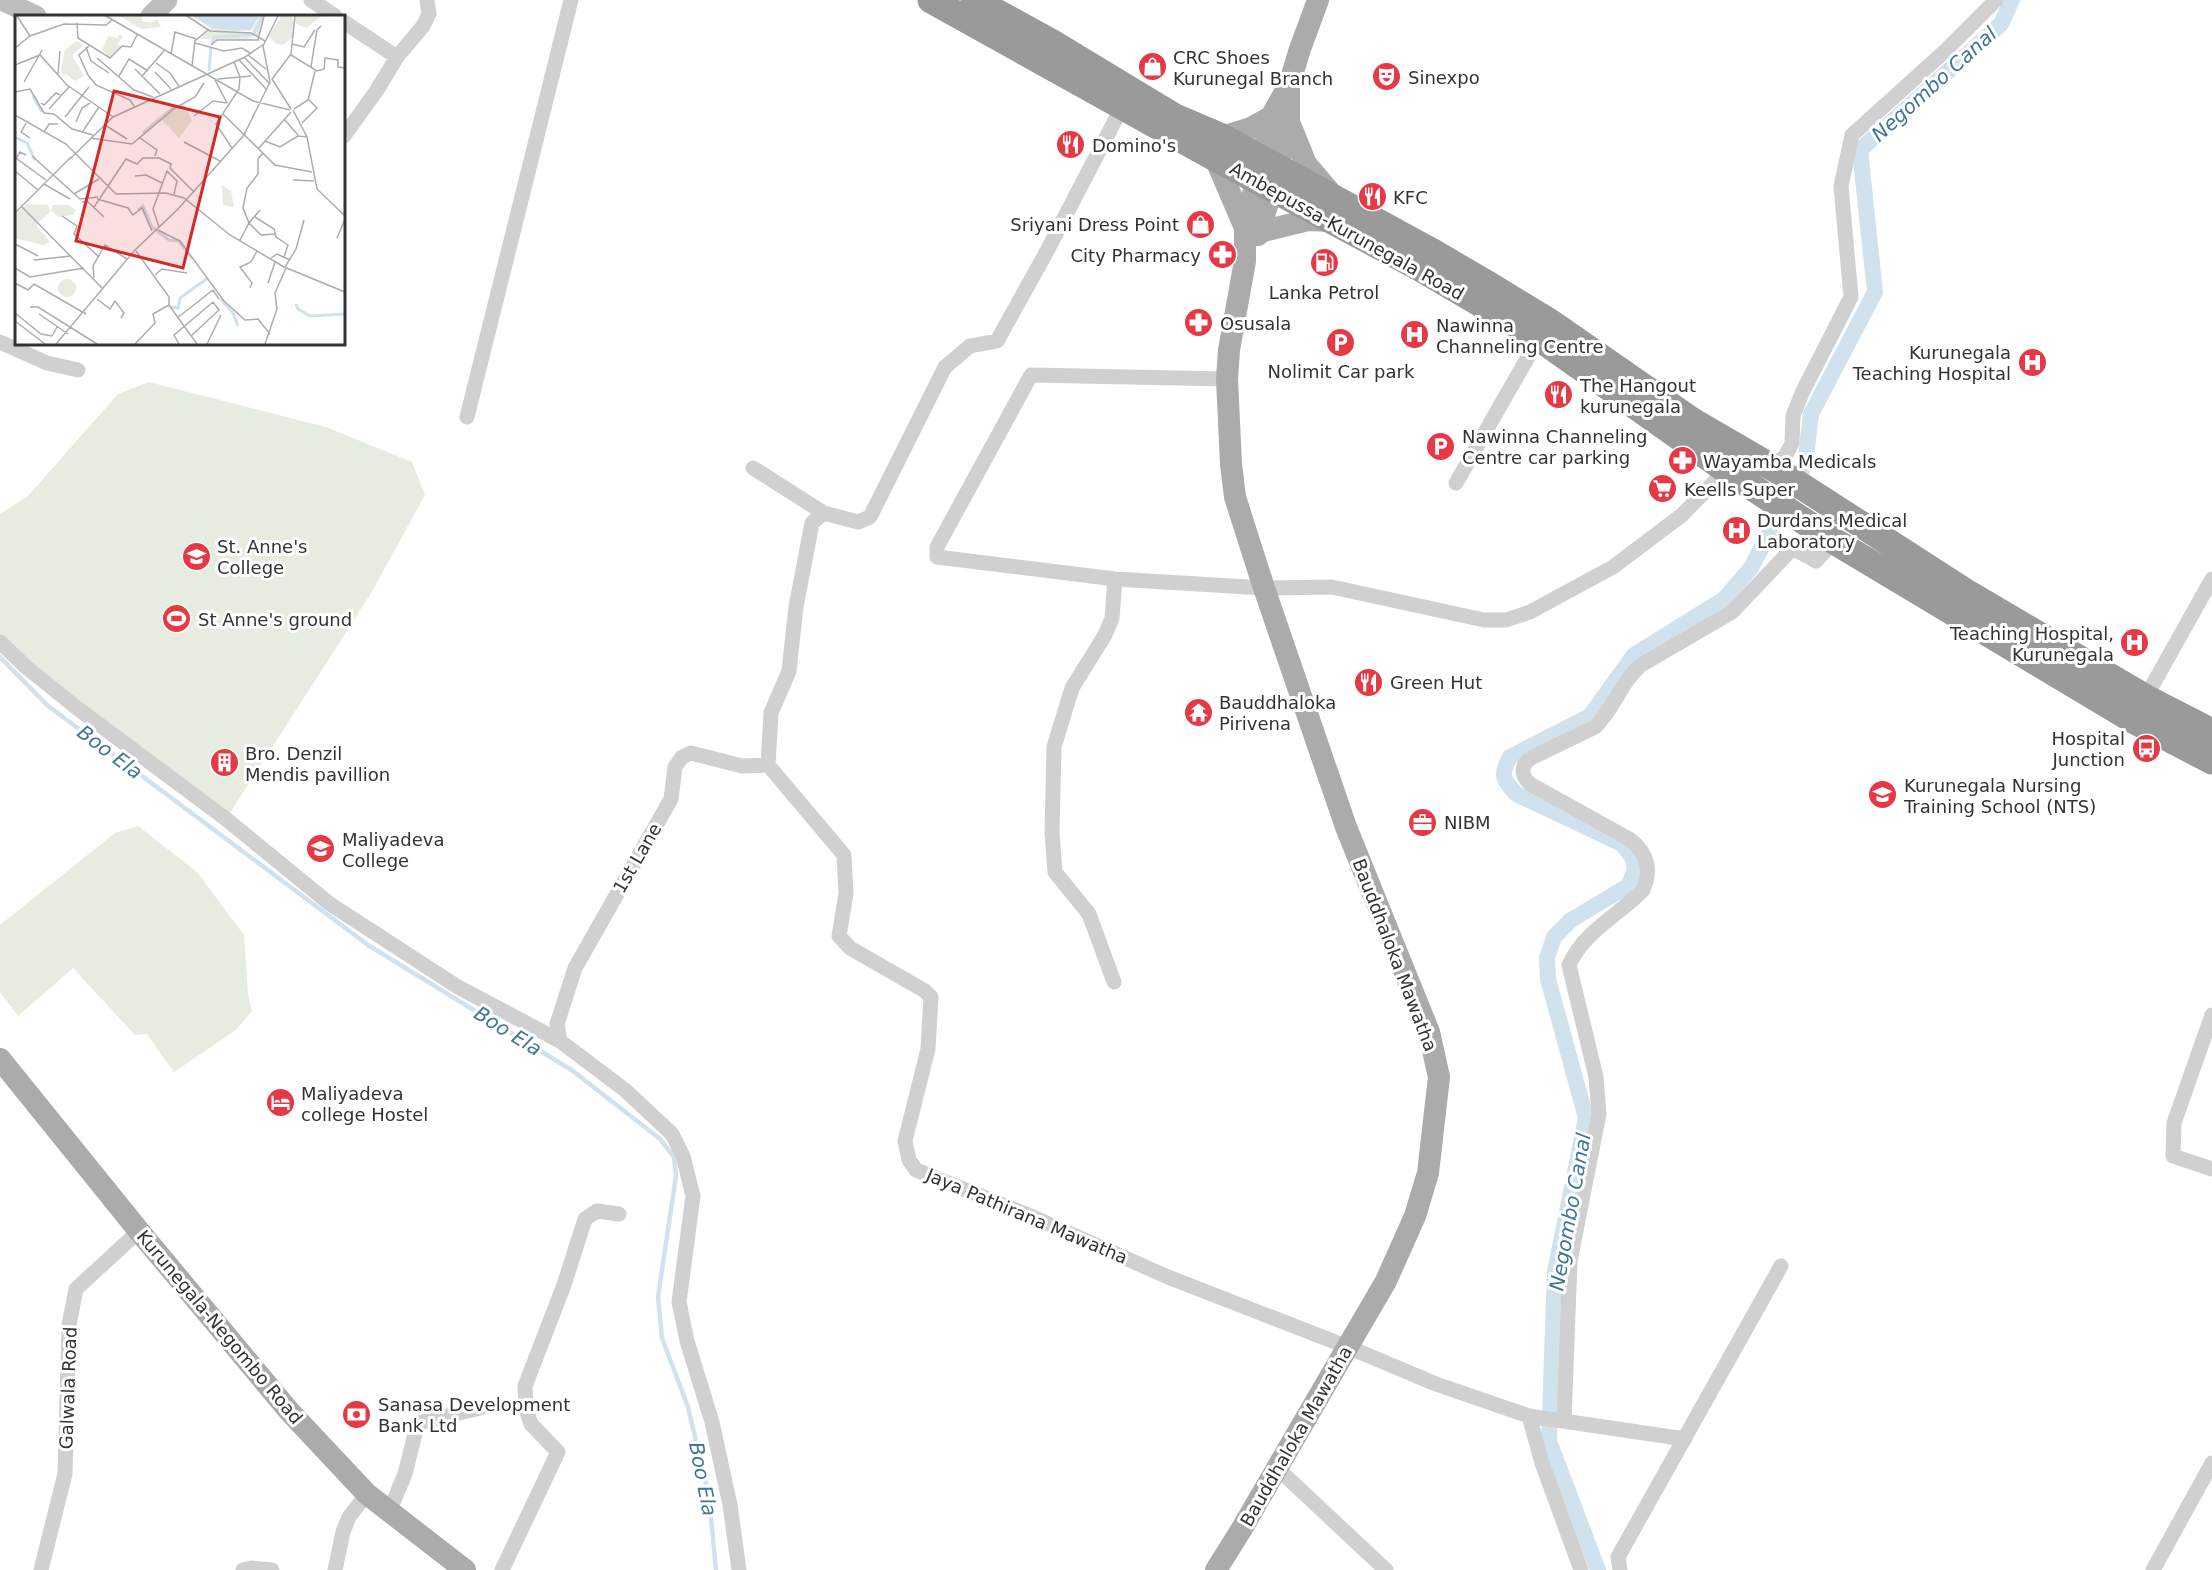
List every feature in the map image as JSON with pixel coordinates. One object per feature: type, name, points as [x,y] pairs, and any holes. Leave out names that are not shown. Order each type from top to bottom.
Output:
[{"type":"highway","name":"Ambepussa-Kurunegala Road","points":[[931,0],[1122,107],[1218,148],[1335,211],[1420,268],[1539,338],[1726,470],[1834,542],[2139,709],[2212,732]]},
{"type":"highway","name":"Ambepussa-Kurunegala Road","points":[[974,0],[1051,42],[1175,117],[1218,148]]},
{"type":"highway","name":"Ambepussa-Kurunegala Road","points":[[1335,211],[1431,251],[1550,322],[1694,422],[1775,469],[1969,594],[2212,761]]},
{"type":"main road","name":"Bauddhaloka Mawatha","points":[[1215,1570],[1386,1281],[1415,1216],[1428,1173],[1439,1077],[1429,1032],[1346,827],[1235,497],[1228,434],[1229,350],[1245,261],[1280,119],[1300,49],[1318,0]]},
{"type":"main road","points":[[1280,119],[1335,211],[1308,220],[1252,230],[1218,148],[1251,128],[1280,119]]},
{"type":"main road","name":"Kurunegala-Negombo Road","points":[[0,1059],[289,1412],[368,1494],[465,1570]]},
{"type":"street","points":[[2,0],[34,15]]},
{"type":"street","points":[[152,15],[166,0]]},
{"type":"street","points":[[311,0],[334,15]]},
{"type":"street","points":[[345,135],[397,57],[423,26],[429,14],[427,0]]},
{"type":"street","points":[[467,417],[571,0]]},
{"type":"street","points":[[1775,469],[1792,443],[1792,416],[1802,393],[1851,297],[1841,186],[1852,135],[1952,44],[1996,0]]},
{"type":"street","points":[[345,23],[397,57]]},
{"type":"street","points":[[753,468],[824,513],[858,522],[870,517],[945,367],[970,346],[997,341],[1122,107]]},
{"type":"street","points":[[1456,483],[1539,338]]},
{"type":"street","points":[[0,342],[46,363],[78,370]]},
{"type":"street","points":[[1227,379],[1032,375],[937,547],[937,557],[1115,579],[1264,588],[1332,587],[1484,620],[1506,620],[1530,612],[1613,567],[1682,515],[1726,470]]},
{"type":"street","points":[[768,765],[771,713],[789,671],[796,607],[812,523],[824,513]]},
{"type":"street","points":[[1564,1421],[1570,1261],[1599,1114],[1596,1077],[1569,965],[1574,953],[1584,940],[1643,890],[1648,881],[1648,869],[1646,857],[1631,840],[1530,784],[1524,778],[1522,771],[1525,763],[1531,758],[1595,727],[1602,720],[1631,674],[1641,665],[1732,612],[1790,551],[1796,550],[1816,561],[1834,542]]},
{"type":"street","points":[[1114,982],[1089,914],[1054,872],[1052,832],[1054,747],[1072,688],[1105,634],[1112,618],[1115,579]]},
{"type":"street","points":[[2139,709],[2212,579]]},
{"type":"street","points":[[0,642],[26,667],[77,708],[226,819],[330,904],[458,987],[560,1041],[625,1090],[672,1134],[683,1156],[693,1196],[679,1302],[687,1341],[712,1422],[730,1505],[739,1570]]},
{"type":"street","name":"1st Lane","points":[[560,1041],[557,1024],[575,968],[671,799],[675,767],[682,757],[691,753],[742,766],[768,765]]},
{"type":"street","name":"Jaya Pathirana Mawatha","points":[[768,765],[844,855],[846,894],[839,936],[850,948],[932,997],[928,1049],[905,1141],[909,1160],[916,1170],[1033,1217],[1168,1277],[1348,1347]]},
{"type":"street","points":[[2212,1015],[2174,1123],[2173,1156],[2212,1169]]},
{"type":"street","points":[[502,1570],[558,1452],[531,1424],[526,1409],[525,1386],[564,1285],[585,1219],[597,1211],[619,1214]]},
{"type":"street","name":"Galwala Road","points":[[40,1570],[65,1474],[69,1325],[76,1289],[139,1231]]},
{"type":"street","points":[[1620,1570],[1618,1557],[1781,1266]]},
{"type":"street","points":[[1348,1347],[1436,1384],[1529,1416],[1685,1439]]},
{"type":"street","points":[[389,1512],[405,1474],[416,1430],[422,1422],[480,1408]]},
{"type":"street","points":[[1529,1416],[1542,1463],[1581,1570]]},
{"type":"street","points":[[2153,1570],[2212,1463]]},
{"type":"street","points":[[1277,1468],[1386,1570]]},
{"type":"street","points":[[335,1570],[342,1532],[349,1517],[368,1494]]},
{"type":"street","points":[[243,1570],[251,1568],[272,1570]]},
{"type":"shaded area","name":"St Anne's ground","points":[[149,382],[326,427],[412,462],[425,495],[370,595],[226,819],[0,642],[0,514],[28,496],[118,394]]},
{"type":"shaded area","points":[[138,826],[197,872],[244,935],[248,994],[252,1011],[236,1030],[174,1072],[147,1034],[135,1035],[73,968],[18,1016],[0,992],[0,925],[115,833]]},
{"type":"waterway","name":"Negombo Canal","points":[[1598,1570],[1549,1441],[1555,1271],[1586,1118],[1548,979],[1547,958],[1554,937],[1571,920],[1628,886],[1635,871],[1633,858],[1622,844],[1516,794],[1504,777],[1505,768],[1510,757],[1590,716],[1634,655],[1724,599],[1751,568],[1805,465],[1811,414],[1875,292],[1860,150],[2001,24],[2012,0]]},
{"type":"waterway","name":"Boo Ela","points":[[0,657],[47,705],[368,945],[573,1071],[660,1139],[674,1157],[676,1176],[658,1297],[662,1338],[688,1407],[709,1497],[716,1570]]},
{"type":"place","name":"CRC Shoes Kurunegal Branch","points":[[1152,67]]},
{"type":"place","name":"Sinexpo","points":[[1387,77]]},
{"type":"place","name":"Domino's","points":[[1071,145]]},
{"type":"place","name":"KFC","points":[[1372,197]]},
{"type":"place","name":"Sriyani Dress Point","points":[[1200,224]]},
{"type":"place","name":"City Pharmacy","points":[[1222,255]]},
{"type":"place","name":"Lanka Petrol","points":[[1324,263]]},
{"type":"place","name":"Osusala","points":[[1199,323]]},
{"type":"place","name":"Nawinna Channeling Centre","points":[[1415,335]]},
{"type":"place","name":"Nolimit Car park","points":[[1341,342]]},
{"type":"place","name":"Kurunegala Teaching Hospital","points":[[2032,362]]},
{"type":"place","name":"The Hangout kurunegala","points":[[1559,395]]},
{"type":"place","name":"Nawinna Channeling Centre car parking","points":[[1441,446]]},
{"type":"place","name":"Wayamba Medicals","points":[[1682,461]]},
{"type":"place","name":"Keells Super","points":[[1663,489]]},
{"type":"place","name":"Durdans Medical Laboratory","points":[[1736,530]]},
{"type":"place","name":"St. Anne's College","points":[[196,556]]},
{"type":"place","name":"St Anne's ground","points":[[177,619]]},
{"type":"place","name":"Teaching Hospital, Kurunegala","points":[[2135,643]]},
{"type":"place","name":"Green Hut","points":[[1369,682]]},
{"type":"place","name":"Bauddhaloka Pirivena","points":[[1198,712]]},
{"type":"place","name":"Hospital Junction","points":[[2146,748]]},
{"type":"place","name":"Bro. Denzil Mendis pavillion","points":[[224,763]]},
{"type":"place","name":"Kurunegala Nursing Training School (NTS)","points":[[1883,795]]},
{"type":"place","name":"NIBM","points":[[1423,822]]},
{"type":"place","name":"Maliyadeva College","points":[[321,849]]},
{"type":"place","name":"Maliyadeva college Hostel","points":[[280,1103]]},
{"type":"place","name":"Sanasa Development Bank Ltd","points":[[357,1414]]}]
